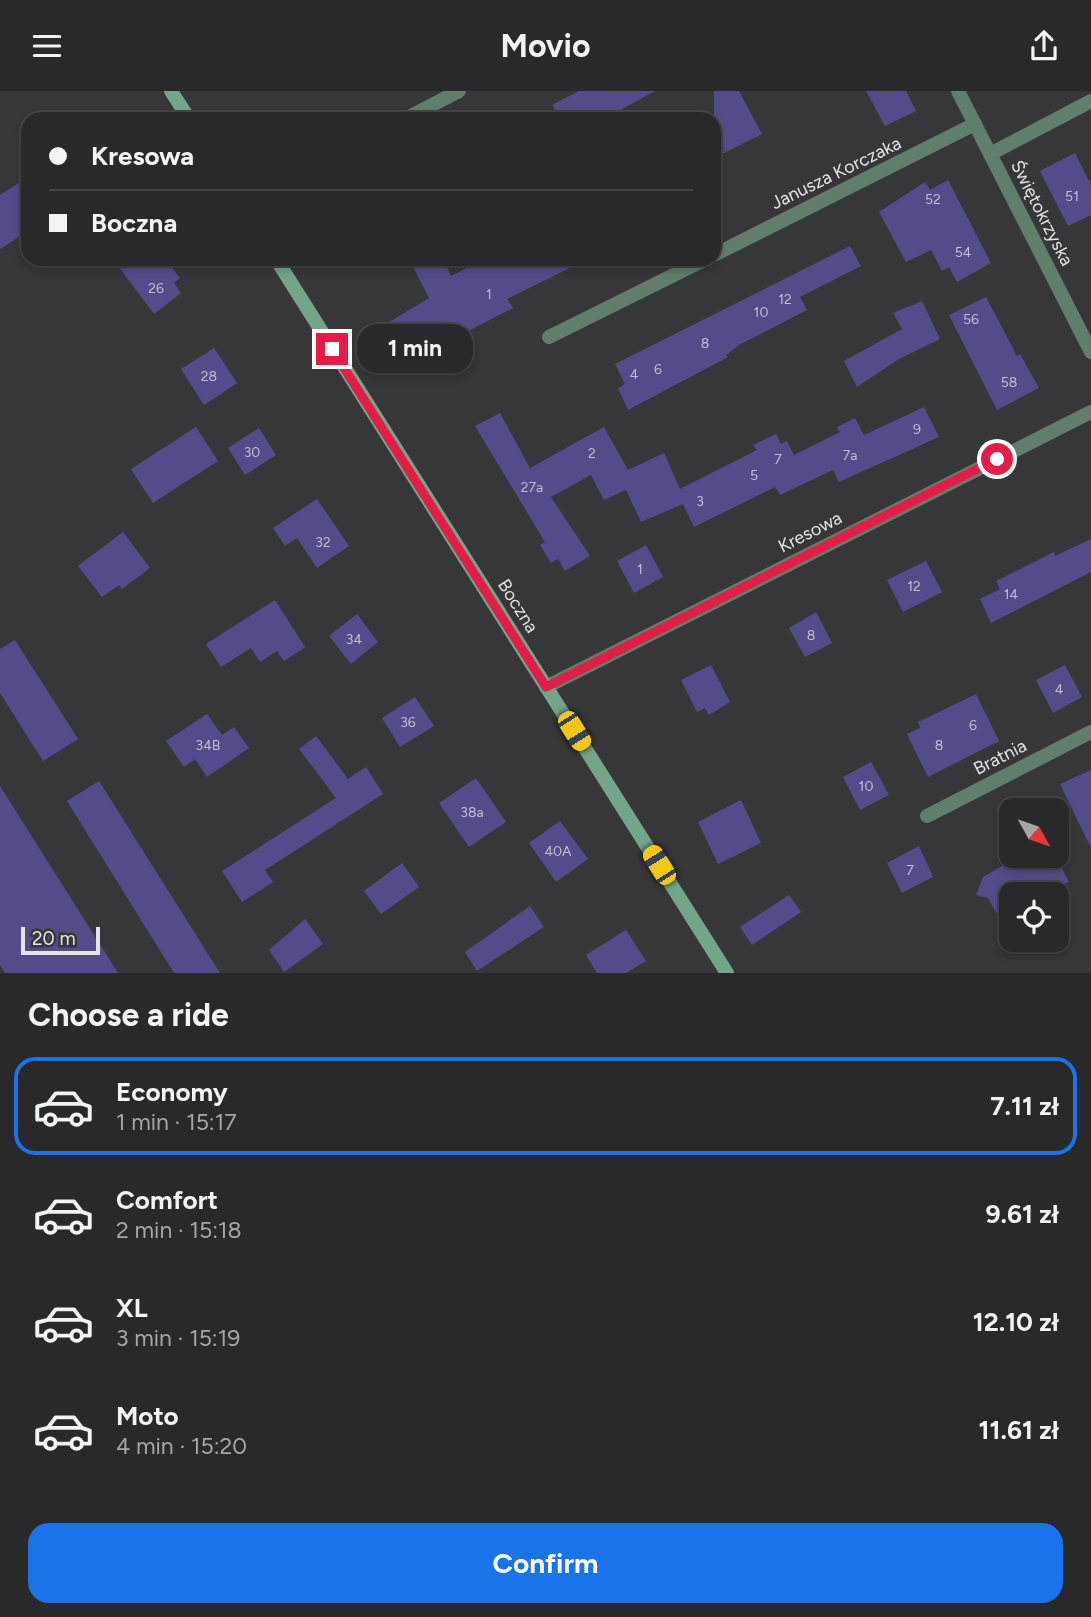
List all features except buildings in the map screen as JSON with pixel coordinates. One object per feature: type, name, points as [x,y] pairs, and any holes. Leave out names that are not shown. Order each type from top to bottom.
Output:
[{"type":"street","points":[[171,91],[184,112]]},
{"type":"street","points":[[415,112],[438,96],[459,91]]},
{"type":"street","name":"Świętokrzyska","points":[[958,91],[1091,352]]},
{"type":"street","points":[[990,154],[1091,101]]},
{"type":"street","name":"Janusza Korczaka","points":[[721,251],[975,124]]},
{"type":"street","name":"Boczna","points":[[280,266],[727,973]]},
{"type":"street","points":[[549,337],[692,266]]},
{"type":"street","name":"Kresowa","points":[[546,687],[1091,412]]},
{"type":"street","name":"Bratnia","points":[[927,816],[1091,732]]},
{"type":"route","points":[[332,349],[546,687],[997,459]]}]
